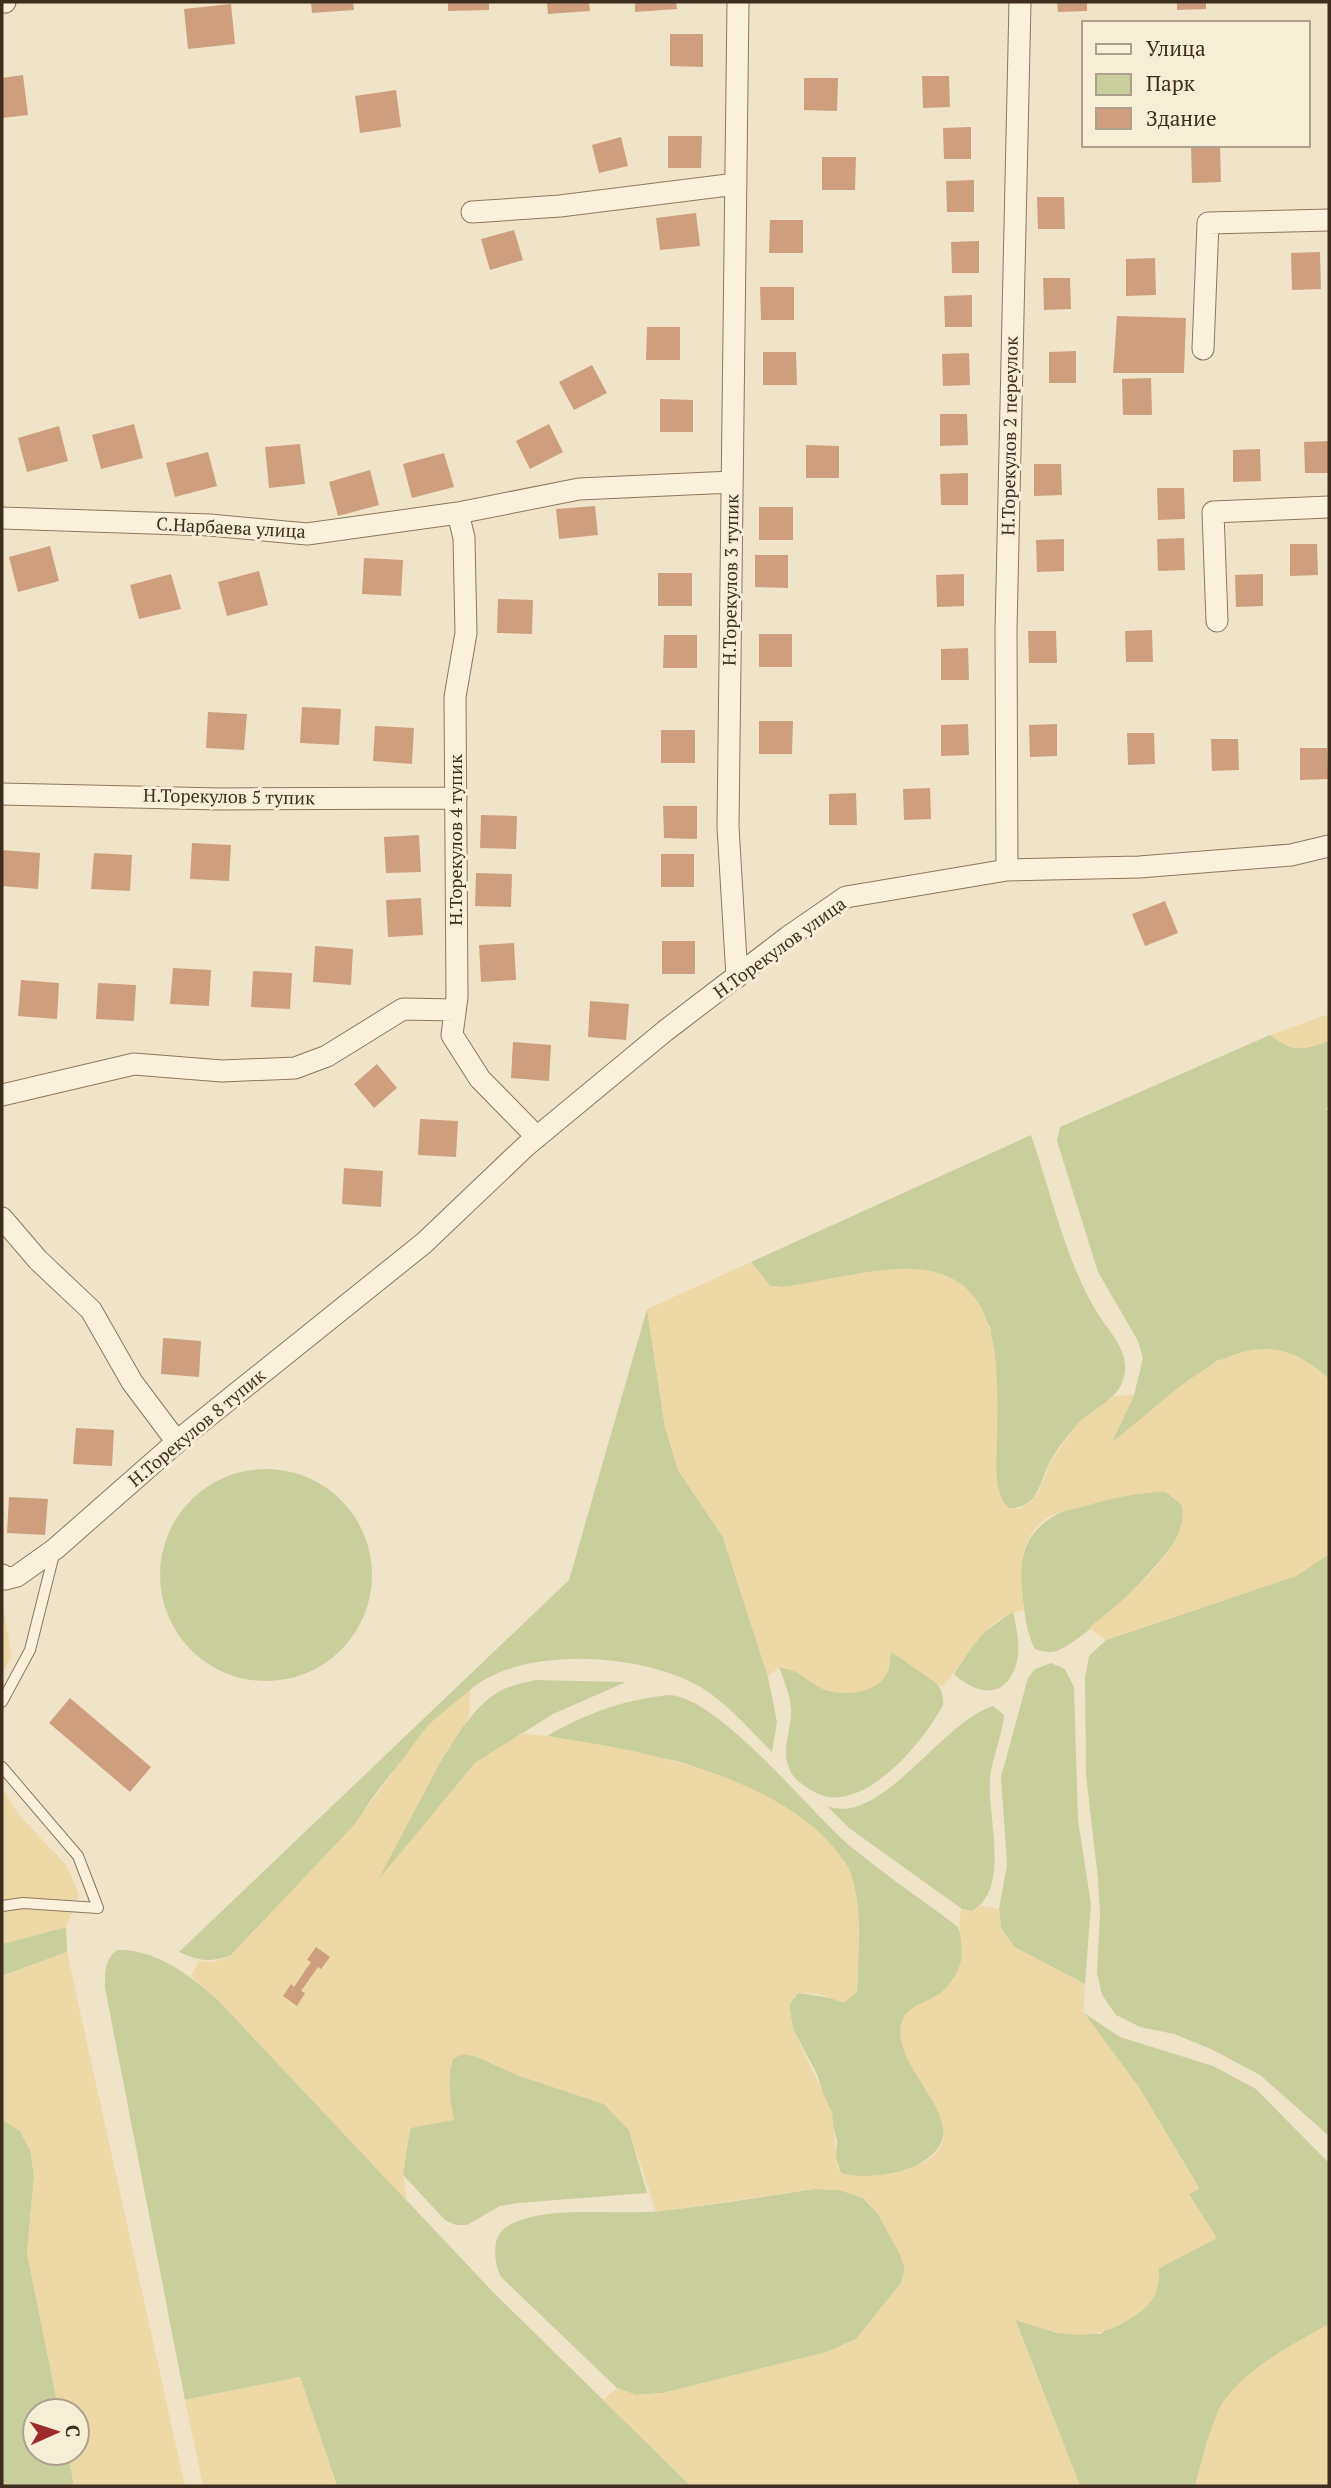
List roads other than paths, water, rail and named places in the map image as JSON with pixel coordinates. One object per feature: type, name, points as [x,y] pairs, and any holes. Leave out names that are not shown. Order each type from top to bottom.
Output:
[{"type":"street","name":"Н.Торекулов 3 тупик","points":[[737,977],[728,827],[738,2]]},
{"type":"street","name":"Н.Торекулов 2 переулок","points":[[1007,870],[1006,630],[1020,2]]},
{"type":"street","points":[[472,212],[560,206],[736,184]]},
{"type":"street","points":[[1203,349],[1208,223],[1329,220]]},
{"type":"street","name":"С.Нарбаева улица","points":[[2,518],[210,525],[307,534],[458,513],[579,489],[732,482]]},
{"type":"street","points":[[1217,621],[1213,512],[1329,507]]},
{"type":"street","name":"Н.Торекулов 4 тупик","points":[[458,513],[464,538],[466,633],[455,697],[455,1010],[452,1035],[480,1079],[537,1137]]},
{"type":"street","name":"Н.Торекулов 5 тупик","points":[[2,794],[219,799],[456,798]]},
{"type":"street","name":"Н.Торекулов улица","points":[[340,1310],[424,1242],[537,1137],[665,1031],[846,897],[1007,870],[1139,867],[1291,855],[1329,846]]},
{"type":"street","points":[[2,1095],[134,1064],[222,1071],[295,1068],[327,1056],[403,1009],[455,1010]]},
{"type":"street","points":[[2,1218],[38,1260],[91,1310],[132,1382],[177,1442]]},
{"type":"street","name":"Н.Торекулов 8 тупик","points":[[2,1575],[5,1579],[17,1576],[55,1549],[177,1442],[340,1310]]},
{"type":"lane","points":[[2,1702],[30,1650],[55,1549]]},
{"type":"lane","points":[[2,1767],[78,1856],[98,1908],[23,1903],[2,1906]]}]
